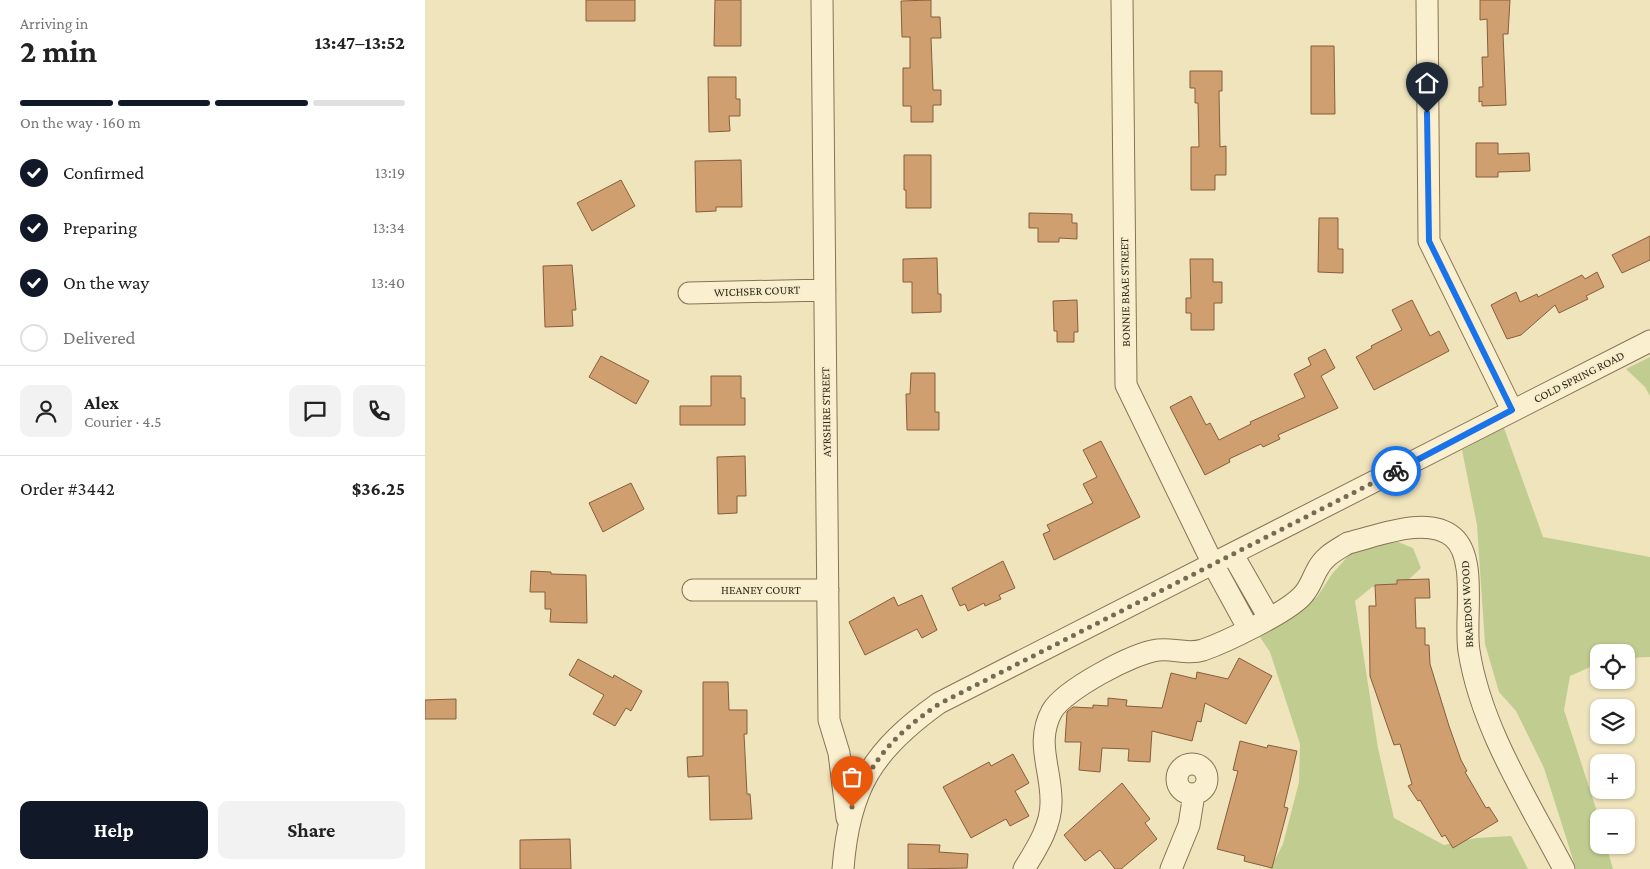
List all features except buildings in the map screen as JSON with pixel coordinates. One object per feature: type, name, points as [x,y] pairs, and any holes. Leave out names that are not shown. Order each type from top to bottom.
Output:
[{"type":"street","name":"AYRSHIRE STREET","points":[[822,0],[829,720],[839,753],[848,823]]},
{"type":"street","name":"BONNIE BRAE STREET","points":[[1122,0],[1126,385],[1213,564],[1248,628]]},
{"type":"street","points":[[1427,0],[1429,241],[1512,410]]},
{"type":"street","name":"WICHSER COURT","points":[[689,293],[825,290]]},
{"type":"street","name":"COLD SPRING ROAD","points":[[843,869],[848,823],[861,787],[879,757],[895,738],[927,712],[963,690],[1650,341]]},
{"type":"street","name":"BRAEDON WOOD","points":[[1030,867],[1050,816],[1051,799],[1043,738],[1049,716],[1062,697],[1075,688],[1141,654],[1161,649],[1190,652],[1203,650],[1269,618],[1297,602],[1307,591],[1323,561],[1330,553],[1348,543],[1420,526],[1440,530],[1452,536],[1464,551],[1468,565],[1468,642],[1483,708],[1563,869]]},
{"type":"street","points":[[1233,554],[1269,618]]},
{"type":"street","name":"HEANEY COURT","points":[[693,590],[828,590]]},
{"type":"street","points":[[1171,869],[1189,825],[1194,794]]},
{"type":"green space","points":[[1650,357],[1650,396],[1645,387],[1626,369]]},
{"type":"green space","points":[[1504,428],[1543,537],[1650,557],[1650,657],[1635,658],[1635,644],[1590,644],[1590,667],[1570,676],[1564,710],[1590,790],[1590,799],[1593,799],[1596,809],[1590,809],[1590,854],[1609,854],[1613,869],[1576,869],[1544,768],[1516,711],[1499,692],[1485,644],[1477,525],[1462,450]]},
{"type":"green space","points":[[1393,540],[1413,548],[1421,568],[1404,584],[1372,587],[1355,601],[1378,748],[1394,818],[1444,845],[1476,838],[1511,836],[1528,869],[1270,869],[1283,844],[1299,782],[1300,744],[1270,652],[1260,637],[1317,597],[1332,574],[1350,554]]},
{"type":"way so far","points":[[852,807],[867,776],[887,746],[907,727],[939,704],[963,690],[1396,471]]},
{"type":"route","points":[[1396,471],[1512,410],[1429,241],[1427,113]]}]
